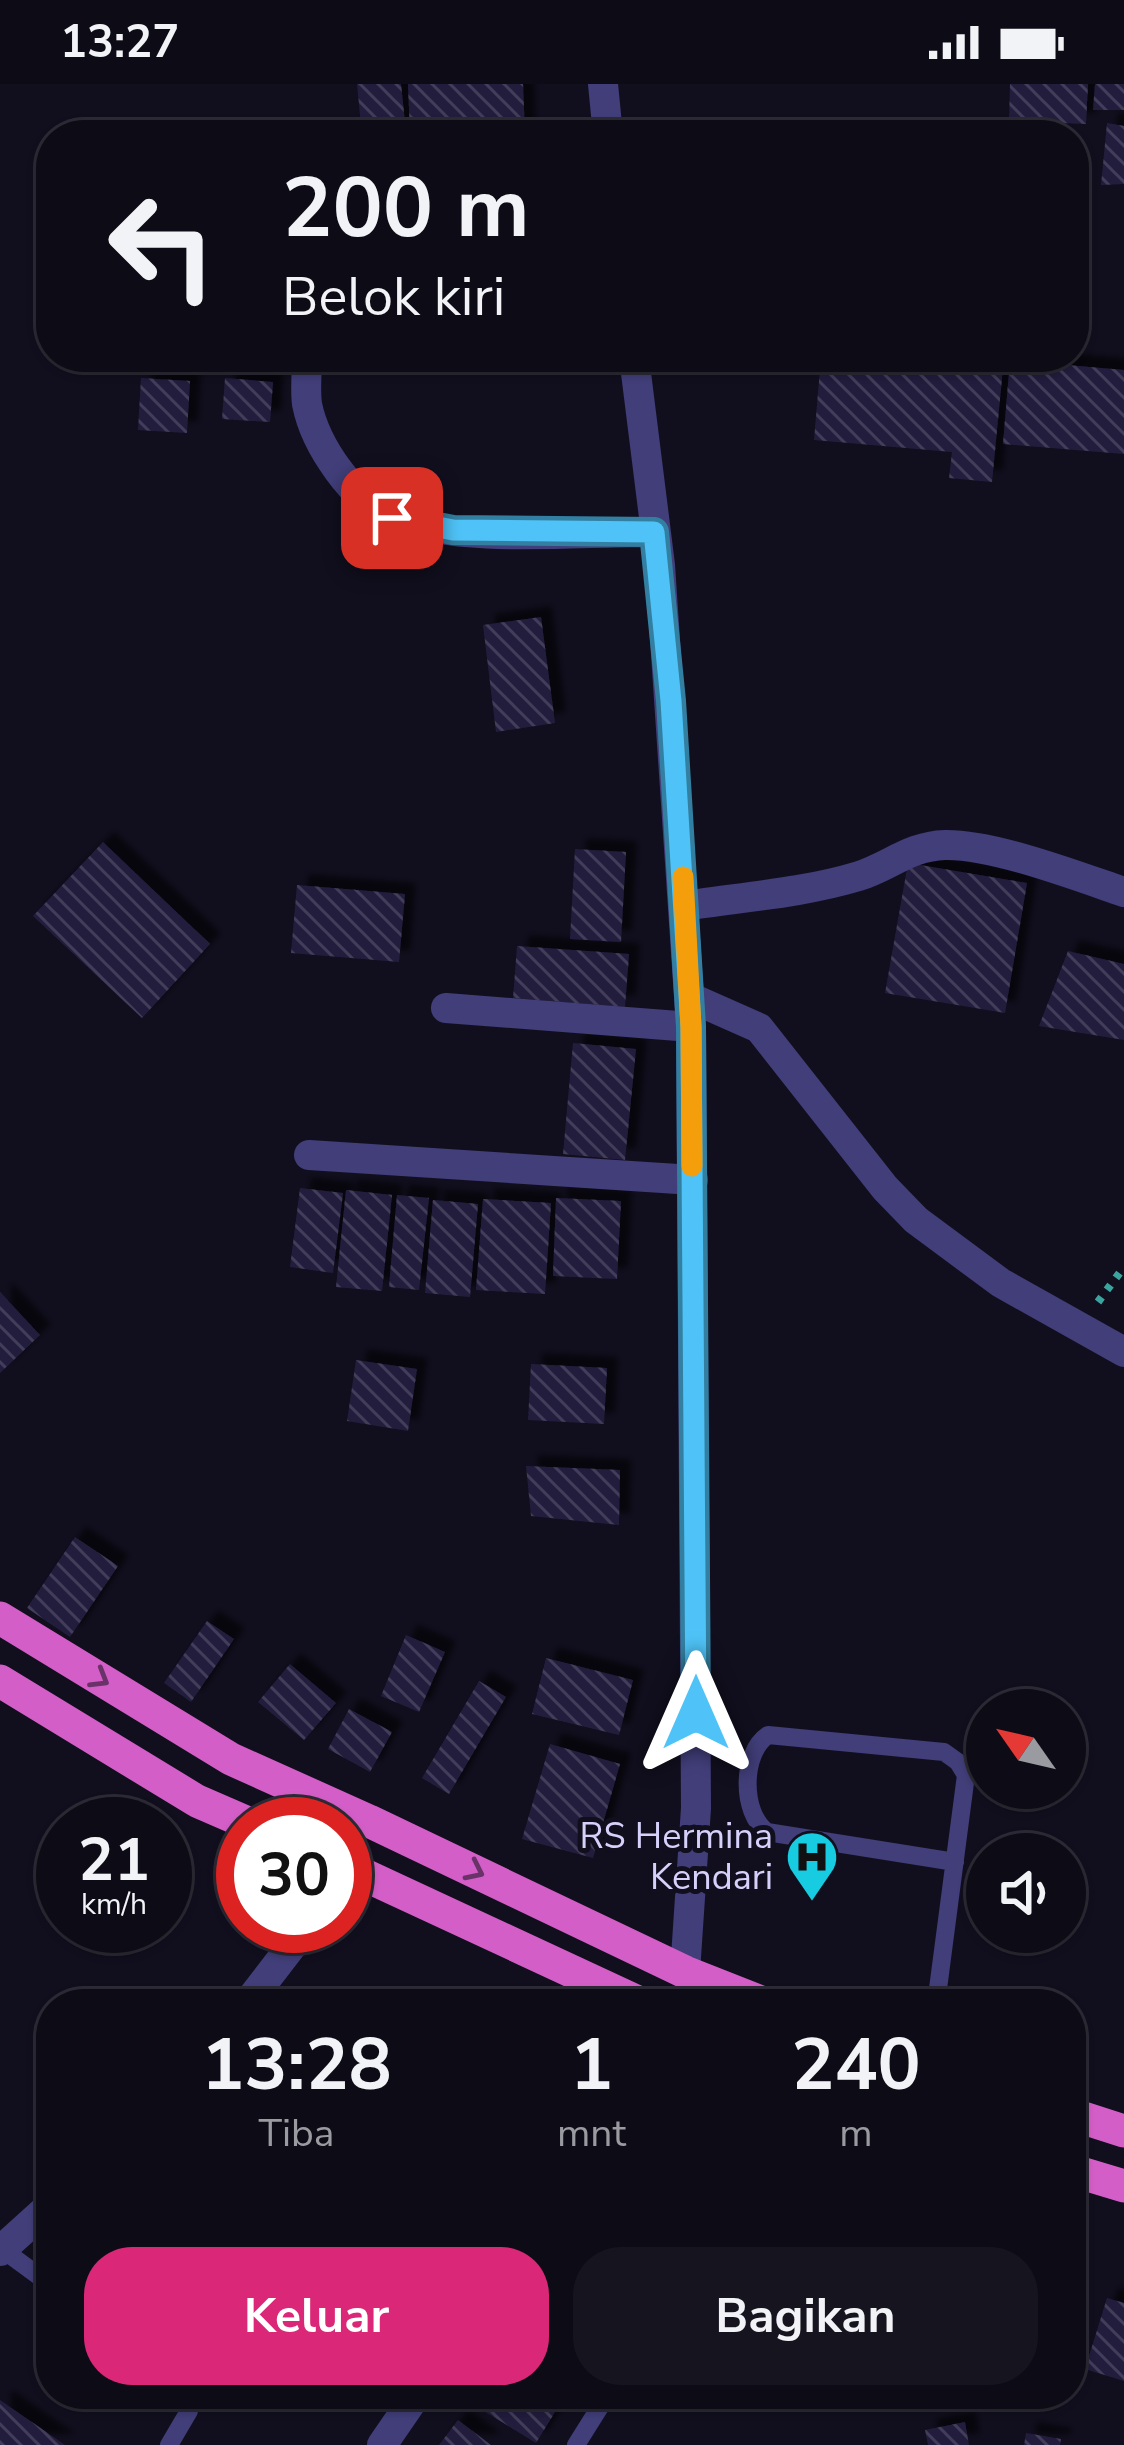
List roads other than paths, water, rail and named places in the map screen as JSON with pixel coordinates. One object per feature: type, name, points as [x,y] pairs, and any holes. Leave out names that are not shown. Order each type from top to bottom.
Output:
[{"type":"highway","points":[[0,1618],[231,1760],[682,1988]]},
{"type":"highway","points":[[0,1681],[216,1809]]},
{"type":"highway","points":[[372,1879],[611,1989]]},
{"type":"highway","points":[[1086,2119],[1124,2131]]},
{"type":"highway","points":[[1086,2175],[1124,2186]]},
{"type":"street","points":[[603,84],[607,120]]},
{"type":"street","points":[[307,372],[307,403],[317,434],[353,489],[392,518],[453,530],[654,532]]},
{"type":"street","points":[[636,372],[671,701],[690,1012],[696,1808],[682,1988]]},
{"type":"street","points":[[685,905],[806,890],[864,874],[924,846],[952,844],[1124,892]]},
{"type":"street","points":[[446,1008],[690,1012],[759,1028],[885,1188],[916,1220],[1001,1283],[1124,1352]]},
{"type":"street","points":[[309,1155],[692,1180]]},
{"type":"street","points":[[259,1989],[286,1953]]},
{"type":"street","points":[[1,2250],[36,2218]]},
{"type":"street","points":[[382,2445],[407,2409]]},
{"type":"lane","points":[[938,1989],[955,1862],[966,1774],[958,1762],[944,1753],[769,1735],[755,1743],[750,1808],[754,1822],[767,1832],[955,1862]]},
{"type":"lane","points":[[1,2250],[36,2274]]},
{"type":"lane","points":[[169,2445],[189,2409]]},
{"type":"lane","points":[[576,2445],[599,2409]]},
{"type":"place","name":"RS Hermina Kendari","points":[[812,1903]]}]
